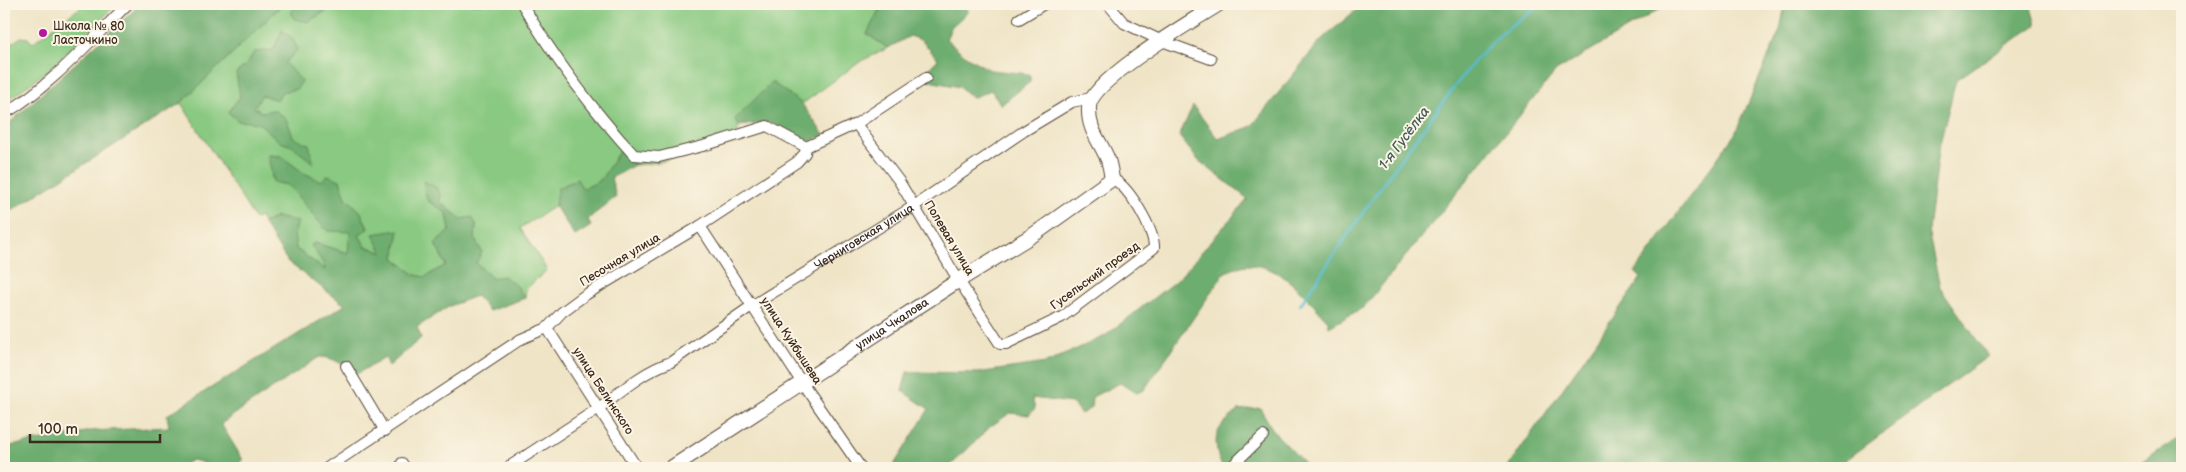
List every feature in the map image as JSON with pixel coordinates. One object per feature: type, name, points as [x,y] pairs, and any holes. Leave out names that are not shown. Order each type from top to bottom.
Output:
[{"type":"street","points":[[4,114],[20,104],[73,58],[128,4]]},
{"type":"street","points":[[522,4],[568,77],[634,155],[659,157],[703,146],[767,126],[806,147]]},
{"type":"street","points":[[1019,19],[1044,4]]},
{"type":"street","points":[[1108,4],[1124,23],[1162,41],[1210,59]]},
{"type":"street","points":[[1112,179],[1109,162],[1090,127],[1089,106],[1091,98],[1106,80],[1219,4]]},
{"type":"street","name":"Песочная улица","points":[[327,468],[521,339],[547,328],[562,312],[585,295],[700,226],[797,162],[806,147],[856,124],[926,78]]},
{"type":"street","name":"Черниговская улица","points":[[507,468],[599,408],[610,397],[661,365],[671,362],[753,305],[914,206],[1024,131],[1072,102],[1091,98]]},
{"type":"street","name":"Полевая улица","points":[[856,124],[899,181],[1000,344]]},
{"type":"street","name":"улица Чкалова","points":[[671,468],[959,280],[1036,233],[1112,179]]},
{"type":"street","name":"Гусельский проезд","points":[[1000,344],[1006,344],[1062,317],[1154,248],[1155,241],[1140,209],[1119,181],[1112,179]]},
{"type":"street","name":"улица Куйбышева","points":[[700,226],[802,383],[861,468]]},
{"type":"street","name":"улица Белинского","points":[[547,328],[637,468]]},
{"type":"street","points":[[346,366],[385,431]]},
{"type":"street","points":[[1230,468],[1263,436]]},
{"type":"green space","name":"Школа № 80 Ласточкино","points":[[85,4],[117,4],[51,68],[4,103],[4,49],[21,37],[28,38],[32,43]]},
{"type":"green space","points":[[141,4],[283,4],[181,103],[4,215],[4,128]]},
{"type":"green space","points":[[283,4],[882,4],[867,34],[888,48],[861,61],[802,104],[772,82],[735,119],[739,126],[736,138],[686,156],[647,164],[634,165],[633,157],[617,154],[606,173],[593,184],[577,191],[556,196],[555,206],[520,228],[547,270],[526,289],[525,298],[516,285],[492,278],[476,263],[482,252],[475,240],[476,225],[472,218],[461,219],[440,202],[427,200],[447,213],[450,231],[435,244],[446,265],[425,277],[415,275],[394,258],[399,230],[384,253],[365,246],[359,235],[368,227],[360,211],[346,198],[340,180],[320,181],[306,175],[282,158],[268,155],[273,182],[288,185],[307,205],[350,232],[348,253],[315,243],[326,271],[296,249],[294,235],[277,217],[263,223],[260,217],[255,219],[181,103]]},
{"type":"green space","points":[[298,4],[355,4],[331,8],[308,22],[294,19],[291,11]]},
{"type":"green space","points":[[882,4],[961,4],[969,11],[952,26],[946,39],[967,57],[990,70],[1029,74],[1031,81],[1001,105],[991,90],[972,98],[960,87],[919,79],[938,59],[921,40],[910,36],[888,48],[867,34]]},
{"type":"green space","points":[[1363,4],[1668,4],[1556,71],[1364,307],[1329,327],[1328,321],[1283,276],[1260,266],[1248,265],[1239,267],[1225,272],[1144,390],[1137,393],[1120,383],[1092,397],[1091,408],[1081,414],[1072,403],[1032,398],[1035,409],[1029,415],[1010,413],[991,426],[948,468],[892,468],[929,409],[902,391],[907,372],[977,373],[1046,363],[1105,336],[1178,279],[1248,199],[1198,160],[1179,136],[1193,106],[1218,139],[1252,126],[1321,40]]},
{"type":"green space","points":[[1785,4],[2030,4],[2036,25],[1956,80],[1938,151],[1928,231],[1940,287],[1988,356],[1835,468],[1507,468],[1641,278],[1635,272],[1735,134],[1780,30]]},
{"type":"green space","points":[[282,30],[292,38],[298,49],[285,63],[302,81],[297,89],[282,92],[277,100],[262,95],[254,107],[261,112],[274,110],[285,118],[293,136],[309,144],[313,163],[292,146],[280,142],[259,123],[238,121],[228,112],[240,97],[236,73],[246,65],[254,52],[273,50]]},
{"type":"green space","points":[[772,82],[802,104],[824,135],[808,142],[770,122],[739,126],[735,119]]},
{"type":"green space","points":[[622,147],[633,157],[634,165],[611,178],[616,197],[588,219],[591,226],[575,236],[555,206],[558,188],[577,179],[583,189],[600,181]]},
{"type":"green space","points":[[268,155],[281,156],[302,172],[321,181],[328,175],[340,180],[346,198],[360,211],[368,228],[359,235],[365,246],[383,253],[373,234],[399,230],[394,258],[415,275],[425,277],[446,265],[435,244],[450,230],[447,213],[427,200],[423,181],[436,187],[441,195],[440,202],[461,219],[472,217],[476,225],[475,240],[482,252],[476,263],[492,278],[503,276],[516,285],[525,298],[489,311],[476,296],[450,306],[417,327],[421,338],[389,366],[385,357],[355,375],[334,360],[319,357],[221,424],[243,460],[231,468],[206,468],[201,462],[192,460],[179,468],[4,468],[4,447],[91,431],[169,427],[167,415],[345,305],[288,262],[263,223],[277,217],[298,222],[294,235],[296,249],[325,270],[323,263],[311,245],[315,243],[348,253],[350,232],[327,231],[288,185],[273,182]]},
{"type":"green space","points":[[1260,408],[1274,432],[1309,468],[1224,468],[1217,453],[1216,443],[1221,427],[1238,410]]},
{"type":"green space","points":[[2182,436],[2182,468],[2133,468]]},
{"type":"waterway","name":"1-я Гусёлка","points":[[1300,305],[1379,189],[1480,55],[1510,26],[1546,4]]},
{"type":"place","name":"Школа № 80 Ласточкино","points":[[43,33]]}]
